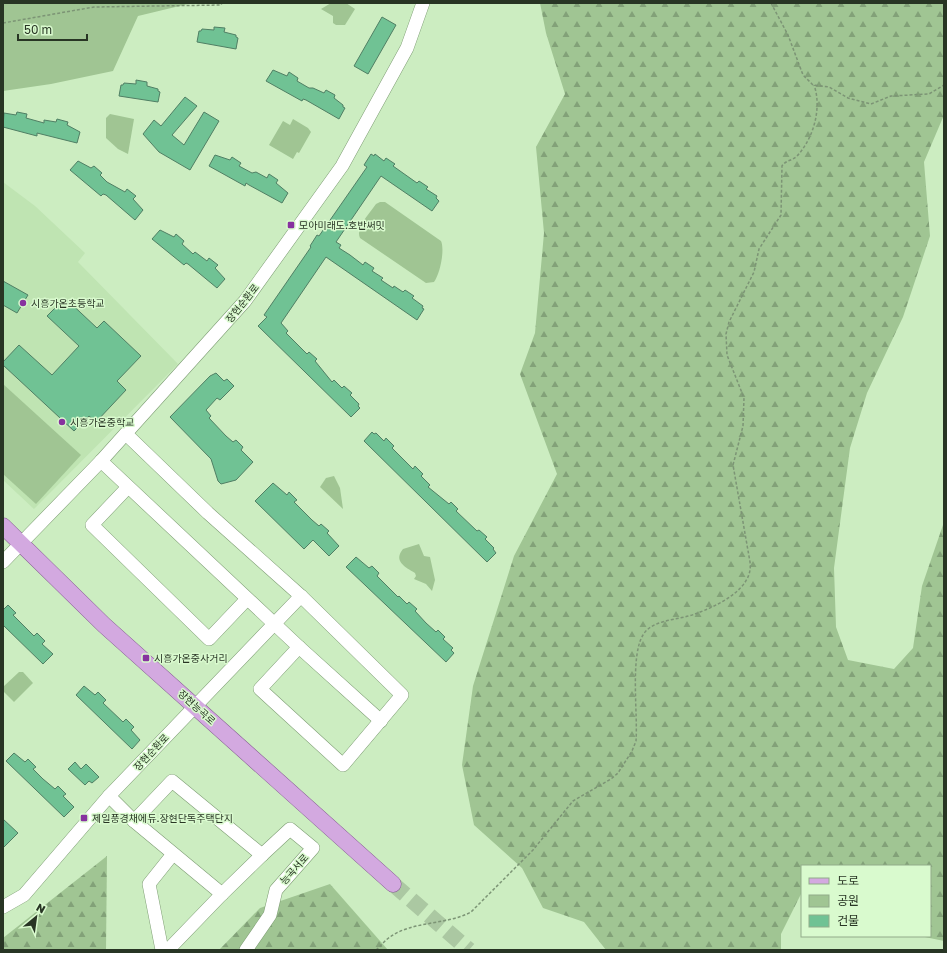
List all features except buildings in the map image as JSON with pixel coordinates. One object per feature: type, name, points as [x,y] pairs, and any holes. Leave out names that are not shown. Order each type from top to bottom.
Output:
[{"type":"main road","name":"장현능곡로","points":[[3,526],[104,625],[393,884]]},
{"type":"street","name":"장현순환로","points":[[3,562],[101,461],[245,301],[342,166],[407,48],[424,3]]},
{"type":"street","points":[[126,434],[208,513],[301,596],[402,695],[343,765],[260,689],[299,647]]},
{"type":"street","points":[[101,461],[247,599],[380,721]]},
{"type":"street","points":[[128,487],[92,526],[209,639],[247,599]]},
{"type":"street","name":"장현순환로","points":[[3,907],[24,895],[109,796],[301,596]]},
{"type":"street","points":[[134,821],[172,781],[262,854],[168,950]]},
{"type":"street","points":[[109,796],[134,821],[222,894]]},
{"type":"street","name":"능곡서로","points":[[246,950],[270,915],[276,890],[313,848],[290,829],[262,854]]},
{"type":"street","points":[[162,950],[149,884],[173,854]]},
{"type":"path","points":[[3,23],[94,7],[221,5],[222,3]]},
{"type":"path","points":[[771,3],[788,35],[802,75],[814,85],[830,87],[848,98],[871,104],[891,96],[929,94],[944,85]]},
{"type":"path","points":[[376,950],[390,937],[404,930],[455,918],[471,912],[533,850],[573,801],[611,779],[618,773],[632,751],[636,740],[636,659],[643,634],[654,626],[695,614],[729,597],[741,587],[751,573],[733,464],[743,426],[744,398],[727,355],[726,334],[729,322],[754,272],[759,249],[781,215],[782,166],[786,161],[798,155],[815,122],[818,109],[814,85]]},
{"type":"shaded area","name":"시흥가온중학교","points":[[3,182],[35,206],[85,253],[78,262],[178,364],[34,509],[3,480]]},
{"type":"green space","points":[[3,3],[192,3],[138,16],[113,71],[51,84],[3,91]]},
{"type":"green space","points":[[331,3],[346,3],[355,9],[345,25],[336,25],[333,23],[333,16],[321,9]]},
{"type":"green space","points":[[540,3],[944,3],[944,115],[924,162],[930,236],[903,317],[867,393],[850,448],[834,568],[836,627],[848,660],[894,669],[913,648],[922,586],[944,522],[944,941],[925,937],[931,937],[931,865],[801,865],[801,894],[781,934],[781,950],[606,950],[584,922],[543,908],[522,868],[474,825],[462,765],[473,686],[514,556],[557,474],[520,374],[535,333],[544,233],[536,147],[565,94],[546,33]]},
{"type":"green space","points":[[110,114],[134,119],[128,154],[118,149],[106,138],[106,118]]},
{"type":"green space","points":[[293,119],[308,128],[311,132],[299,153],[297,152],[293,159],[269,145],[283,121],[290,125]]},
{"type":"green space","points":[[385,202],[441,241],[441,262],[434,282],[426,283],[360,238],[359,234],[361,225],[376,204]]},
{"type":"green space","points":[[3,384],[81,455],[36,504],[3,474]]},
{"type":"green space","points":[[334,476],[340,488],[343,509],[320,487],[326,478]]},
{"type":"green space","points":[[419,544],[424,556],[430,557],[435,580],[432,591],[426,584],[414,579],[416,576],[415,573],[404,566],[399,557],[403,549]]},
{"type":"green space","points":[[19,672],[23,672],[33,683],[14,702],[3,691],[3,687]]},
{"type":"green space","points":[[107,856],[106,950],[3,950],[3,938]]},
{"type":"green space","points":[[330,884],[388,950],[219,950],[260,908]]},
{"type":"tunnel","points":[[393,884],[469,950]]},
{"type":"place","name":"모아미래도.호반써밋","points":[[291,225]]},
{"type":"place","name":"시흥가온초등학교","points":[[23,303]]},
{"type":"place","name":"시흥가온중학교","points":[[62,422]]},
{"type":"place","name":"시흥가온중사거리","points":[[146,658]]},
{"type":"place","name":"제일풍경채에듀.장현단독주택단지","points":[[84,818]]}]
